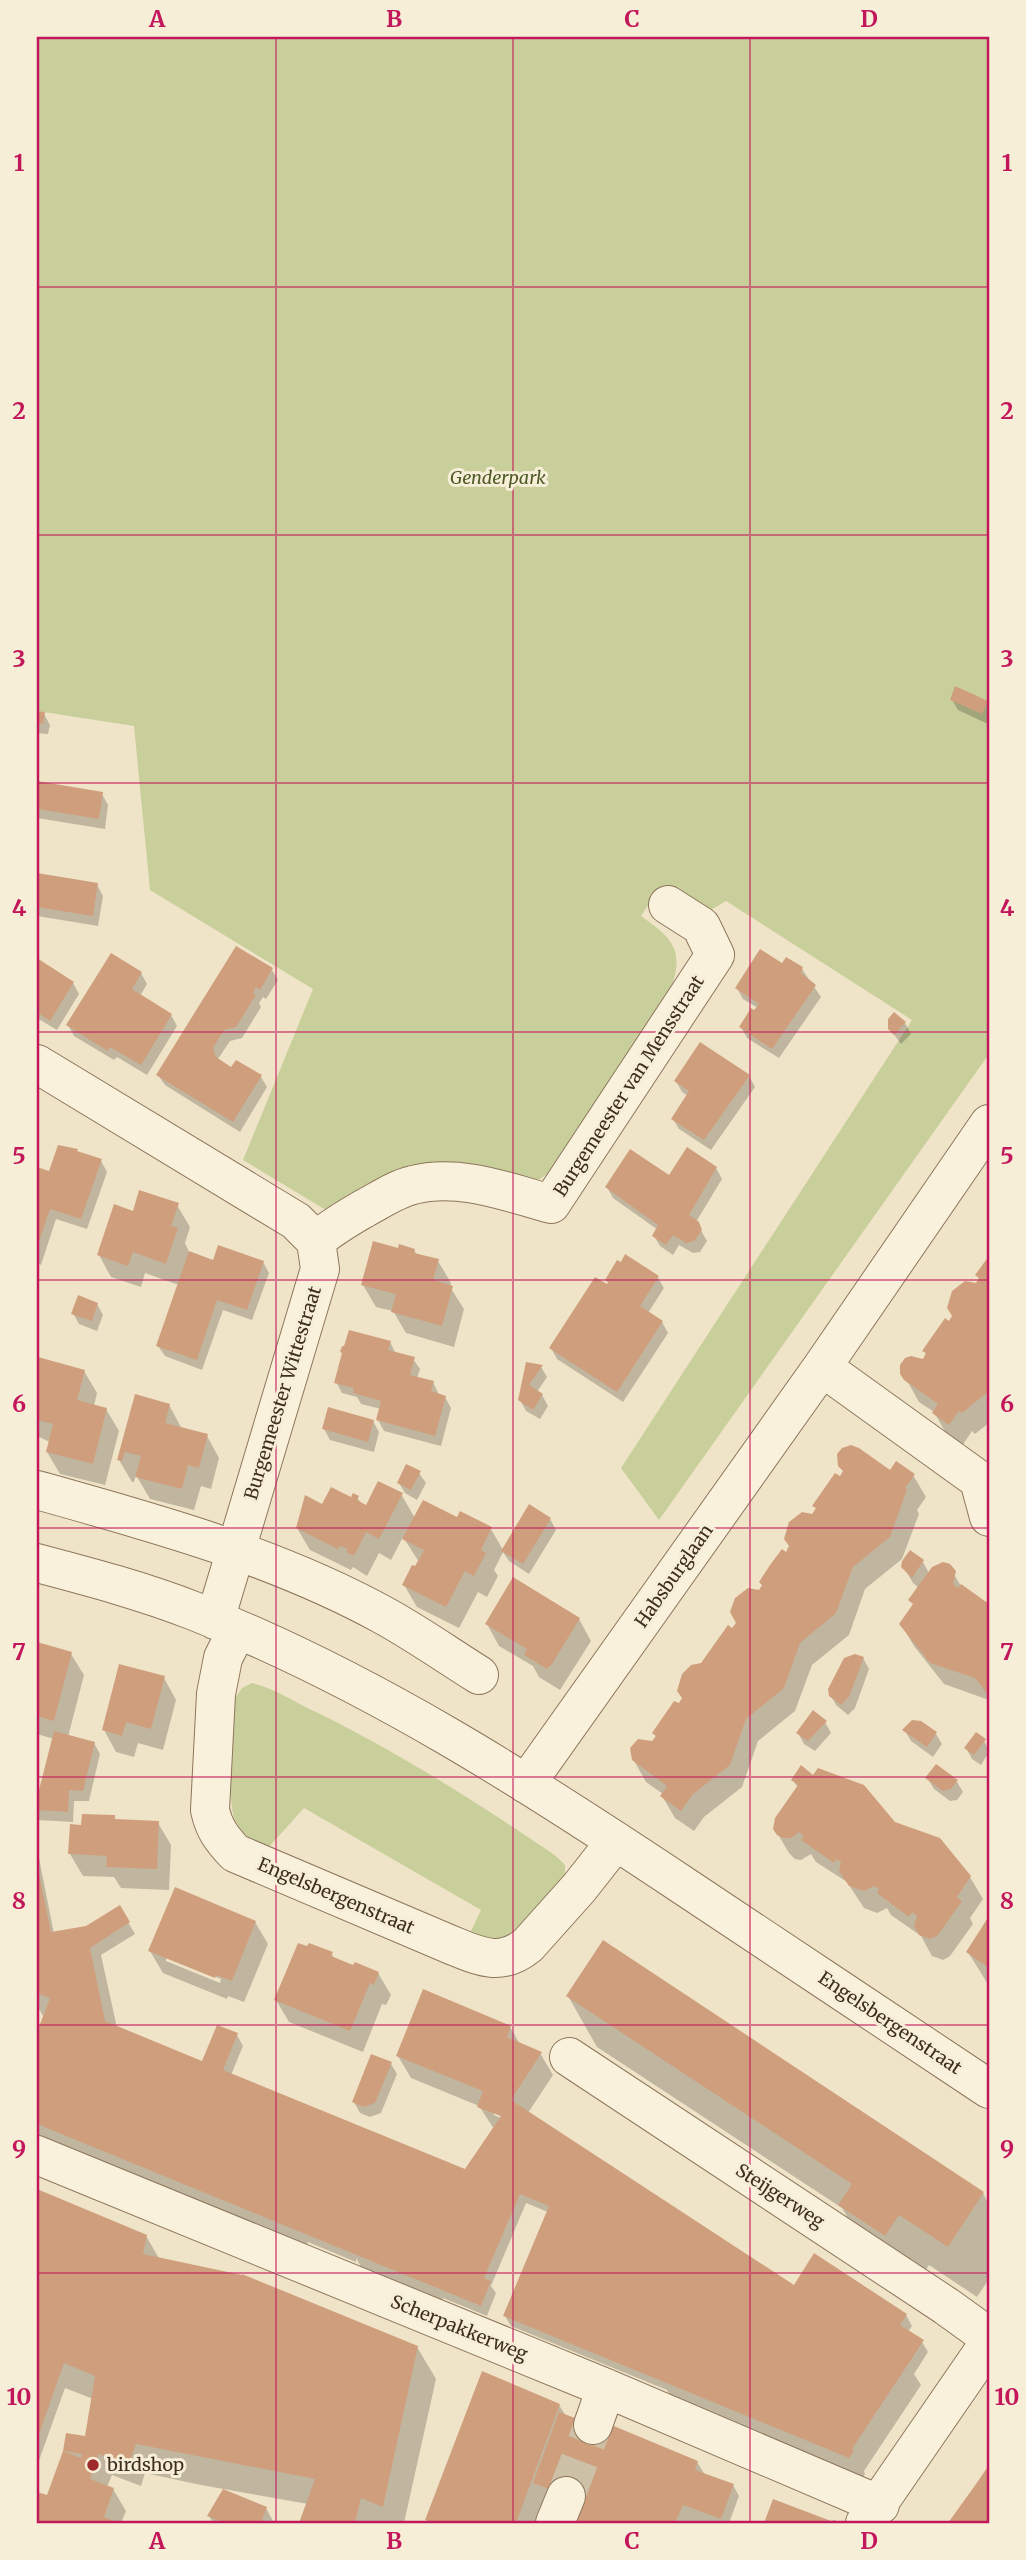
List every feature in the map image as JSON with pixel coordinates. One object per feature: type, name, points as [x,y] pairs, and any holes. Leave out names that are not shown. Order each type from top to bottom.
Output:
[{"type":"street","name":"Burgemeester van Mensstraat","points":[[316,1241],[325,1232],[368,1206],[412,1185],[446,1181],[474,1184],[551,1204],[715,955],[701,926],[668,905]]},
{"type":"street","points":[[37,1064],[296,1221],[316,1241]]},
{"type":"street","name":"Habsburglaan","points":[[526,1784],[822,1367],[989,1124]]},
{"type":"street","name":"Burgemeester Wittestraat","points":[[226,1625],[236,1552],[320,1269],[316,1241]]},
{"type":"street","points":[[822,1367],[984,1479],[989,1517]]},
{"type":"street","points":[[37,1490],[183,1531],[299,1576],[383,1615],[479,1675]]},
{"type":"street","name":"Engelsbergenstraat","points":[[37,1563],[117,1584],[226,1625],[370,1693],[616,1840],[989,2089]]},
{"type":"street","name":"Engelsbergenstraat","points":[[226,1625],[216,1694],[210,1810],[222,1839],[235,1853],[477,1956],[498,1959],[519,1952],[528,1945],[579,1888],[616,1840]]},
{"type":"street","name":"Steijgerweg","points":[[569,2057],[989,2337]]},
{"type":"street","name":"Scherpakkerweg","points":[[37,2155],[606,2388],[873,2514]]},
{"type":"street","points":[[873,2514],[989,2343]]},
{"type":"street","points":[[593,2425],[606,2388]]},
{"type":"green space","name":"Genderpark","points":[[37,37],[989,37],[989,1054],[659,1520],[621,1468],[912,1020],[726,901],[709,911],[688,904],[660,887],[641,916],[672,944],[677,961],[672,985],[551,1171],[540,1179],[528,1182],[388,1174],[326,1210],[243,1160],[313,989],[150,890],[134,726],[37,711]]},
{"type":"green space","points":[[252,1683],[277,1692],[378,1744],[438,1779],[556,1856],[565,1865],[565,1875],[519,1927],[497,1939],[486,1939],[470,1933],[481,1910],[304,1808],[267,1849],[257,1844],[235,1820],[231,1796],[235,1698],[242,1688]]},
{"type":"building","points":[[955,686],[988,701],[982,714],[950,700]]},
{"type":"building","points":[[37,711],[45,712],[43,724],[37,723]]},
{"type":"building","points":[[37,781],[103,792],[99,819],[37,809]]},
{"type":"building","points":[[37,873],[98,883],[93,916],[37,907]]},
{"type":"building","points":[[236,946],[273,968],[260,990],[256,987],[253,993],[256,995],[236,1027],[224,1030],[213,1048],[216,1057],[231,1067],[236,1060],[262,1075],[233,1122],[156,1075]]},
{"type":"building","points":[[760,949],[782,963],[786,957],[803,967],[801,973],[816,985],[772,1049],[739,1027],[751,1008],[754,1010],[759,1004],[735,988]]},
{"type":"building","points":[[111,953],[142,972],[132,989],[172,1014],[141,1065],[110,1047],[108,1051],[66,1025]]},
{"type":"building","points":[[37,958],[74,982],[50,1021],[37,1012]]},
{"type":"building","points":[[894,1012],[906,1022],[894,1035],[888,1029],[888,1019]]},
{"type":"building","points":[[700,1042],[750,1075],[704,1140],[671,1119],[689,1091],[674,1081]]},
{"type":"building","points":[[58,1145],[78,1149],[77,1151],[102,1159],[81,1219],[50,1209],[37,1248],[37,1167],[49,1171]]},
{"type":"building","points":[[687,1147],[717,1167],[689,1215],[699,1222],[702,1230],[694,1241],[686,1243],[673,1235],[666,1245],[652,1236],[658,1225],[605,1187],[630,1149],[669,1175]]},
{"type":"building","points":[[139,1190],[179,1203],[171,1226],[178,1228],[166,1264],[133,1252],[128,1266],[97,1255],[114,1204],[133,1211]]},
{"type":"building","points":[[373,1241],[398,1248],[399,1244],[415,1249],[414,1253],[439,1259],[433,1280],[453,1286],[442,1326],[391,1312],[396,1294],[361,1285]]},
{"type":"building","points":[[218,1245],[264,1261],[247,1310],[217,1300],[197,1360],[156,1346],[189,1251],[213,1260]]},
{"type":"building","points":[[625,1254],[659,1276],[640,1306],[663,1321],[617,1392],[549,1348],[595,1277],[607,1284],[605,1280],[617,1260],[621,1262]]},
{"type":"building","points":[[989,1256],[989,1391],[962,1413],[959,1411],[949,1425],[932,1413],[938,1404],[904,1380],[900,1374],[900,1365],[905,1358],[911,1356],[923,1359],[926,1353],[922,1351],[945,1318],[949,1321],[952,1316],[947,1308],[952,1291],[965,1281],[976,1283],[979,1278],[975,1275]]},
{"type":"building","points":[[78,1295],[98,1303],[92,1321],[71,1314]]},
{"type":"building","points":[[349,1330],[391,1341],[388,1350],[415,1357],[410,1375],[434,1381],[431,1391],[446,1396],[435,1436],[376,1420],[381,1401],[353,1393],[354,1388],[334,1383],[342,1353],[340,1352]]},
{"type":"building","points":[[38,1357],[85,1370],[77,1400],[107,1408],[93,1464],[46,1452],[53,1424],[37,1420]]},
{"type":"building","points":[[526,1362],[543,1365],[529,1385],[543,1394],[533,1410],[518,1400]]},
{"type":"building","points":[[135,1394],[170,1404],[165,1423],[208,1434],[199,1468],[188,1465],[182,1489],[135,1477],[141,1456],[125,1452],[122,1461],[117,1460]]},
{"type":"building","points":[[328,1407],[374,1420],[368,1442],[322,1429]]},
{"type":"building","points":[[851,1445],[890,1470],[896,1461],[915,1474],[905,1488],[907,1490],[890,1537],[853,1567],[836,1613],[800,1643],[784,1688],[746,1719],[730,1765],[692,1795],[681,1811],[660,1796],[667,1786],[632,1760],[630,1748],[638,1739],[652,1741],[656,1736],[652,1733],[674,1701],[679,1703],[682,1698],[677,1691],[682,1674],[691,1665],[701,1663],[728,1625],[732,1628],[736,1623],[730,1612],[735,1598],[748,1588],[759,1590],[762,1585],[759,1582],[770,1565],[782,1549],[786,1552],[789,1546],[784,1539],[789,1522],[802,1512],[812,1514],[816,1508],[812,1506],[835,1473],[840,1476],[843,1471],[838,1466],[837,1454],[842,1448]]},
{"type":"building","points":[[406,1464],[421,1471],[411,1490],[397,1483]]},
{"type":"building","points":[[378,1481],[403,1493],[379,1539],[366,1532],[354,1556],[346,1552],[348,1549],[340,1546],[338,1549],[296,1528],[305,1495],[322,1504],[331,1487],[351,1497],[353,1493],[359,1496],[357,1500],[366,1505]]},
{"type":"building","points":[[423,1500],[457,1517],[460,1511],[492,1527],[481,1550],[486,1553],[474,1576],[465,1571],[446,1607],[402,1585],[412,1565],[415,1566],[424,1550],[402,1539]]},
{"type":"building","points":[[529,1504],[551,1518],[523,1564],[501,1551]]},
{"type":"building","points":[[910,1550],[924,1560],[912,1578],[901,1567]]},
{"type":"building","points":[[943,1562],[950,1564],[956,1571],[953,1584],[958,1588],[961,1584],[989,1604],[989,1696],[975,1678],[930,1663],[899,1624],[913,1604],[908,1600],[932,1567]]},
{"type":"building","points":[[513,1577],[580,1618],[547,1669],[524,1655],[527,1649],[485,1624]]},
{"type":"building","points":[[37,1642],[72,1652],[54,1721],[37,1716]]},
{"type":"building","points":[[855,1654],[864,1657],[849,1697],[841,1705],[829,1696],[828,1689],[844,1658]]},
{"type":"building","points":[[119,1664],[165,1676],[151,1729],[126,1722],[122,1736],[102,1730]]},
{"type":"building","points":[[813,1710],[827,1721],[808,1741],[796,1733]]},
{"type":"building","points":[[912,1720],[921,1721],[937,1732],[927,1747],[902,1730]]},
{"type":"building","points":[[54,1731],[95,1742],[83,1791],[69,1790],[68,1812],[37,1810],[37,1790]]},
{"type":"building","points":[[976,1732],[986,1739],[974,1755],[964,1748]]},
{"type":"building","points":[[936,1764],[958,1780],[951,1789],[943,1791],[925,1778]]},
{"type":"building","points":[[801,1765],[813,1775],[818,1768],[864,1785],[895,1822],[940,1838],[971,1876],[957,1897],[962,1901],[938,1935],[930,1939],[919,1935],[914,1926],[917,1916],[912,1912],[909,1917],[877,1893],[879,1889],[874,1886],[864,1891],[849,1886],[839,1871],[841,1862],[836,1859],[834,1863],[801,1840],[804,1836],[799,1832],[791,1838],[777,1835],[773,1829],[775,1818],[798,1785],[791,1780]]},
{"type":"building","points":[[82,1814],[159,1821],[157,1869],[106,1867],[107,1856],[68,1854],[70,1824],[81,1825]]},
{"type":"building","points":[[38,1869],[51,1932],[86,1926],[120,1905],[130,1922],[90,1948],[105,2021],[202,2061],[217,2025],[238,2033],[223,2070],[465,2169],[501,2116],[477,2107],[483,2091],[396,2056],[423,1989],[511,2026],[507,2037],[542,2052],[511,2100],[794,2285],[814,2253],[907,2314],[900,2325],[924,2340],[852,2449],[854,2451],[849,2458],[503,2316],[549,2206],[520,2194],[484,2278],[491,2281],[481,2306],[37,2124],[37,2032],[50,1998],[37,1993]]},
{"type":"building","points":[[175,1887],[256,1921],[232,1981],[216,1975],[215,1978],[148,1951]]},
{"type":"building","points":[[989,1916],[989,1968],[966,1952]]},
{"type":"building","points":[[603,1940],[984,2192],[948,2247],[899,2215],[885,2236],[838,2205],[852,2184],[566,1996]]},
{"type":"building","points":[[298,1943],[307,1946],[309,1943],[333,1952],[331,1956],[379,1972],[374,1985],[370,1983],[350,2031],[274,2000]]},
{"type":"building","points":[[371,2054],[392,2062],[375,2103],[363,2107],[352,2102]]},
{"type":"building","points":[[37,2189],[147,2235],[143,2254],[242,2274],[418,2346],[383,2507],[361,2498],[355,2523],[299,2523],[315,2479],[136,2444],[128,2465],[99,2454],[90,2479],[114,2488],[104,2517],[119,2523],[37,2523],[37,2492],[47,2495],[63,2451],[66,2433],[85,2436],[95,2376],[64,2363],[37,2440]],"holes":[[[63,2451],[82,2454],[81,2458]]]},
{"type":"building","points":[[482,2371],[560,2404],[516,2523],[435,2523],[425,2520]]},
{"type":"building","points":[[559,2412],[607,2430],[609,2424],[698,2461],[695,2470],[734,2484],[721,2519],[683,2505],[675,2523],[572,2523],[581,2501],[533,2483]]},
{"type":"building","points":[[989,2465],[989,2523],[948,2523],[976,2484]]},
{"type":"building","points":[[223,2489],[267,2507],[261,2523],[226,2523],[207,2516]]},
{"type":"building","points":[[773,2499],[831,2521],[835,2520],[836,2523],[764,2523]]},
{"type":"tunnel","points":[[566,2496],[593,2425]]},
{"type":"place","name":"birdshop","points":[[93,2465]]}]
